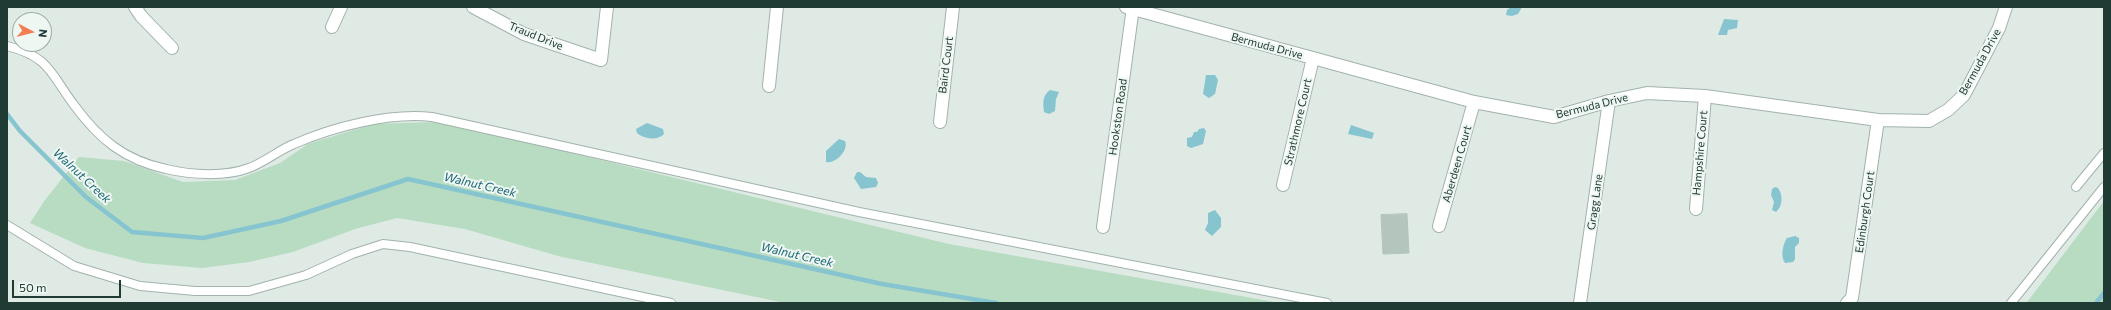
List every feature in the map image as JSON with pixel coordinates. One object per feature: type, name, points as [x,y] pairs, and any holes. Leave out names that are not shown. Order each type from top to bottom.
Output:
[{"type":"street","points":[[135,7],[141,16],[172,48]]},
{"type":"street","points":[[332,27],[342,7]]},
{"type":"street","name":"Traud Drive","points":[[473,7],[524,34],[601,60],[607,7]]},
{"type":"street","points":[[769,86],[778,7]]},
{"type":"street","name":"Baird Court","points":[[940,122],[953,7]]},
{"type":"street","name":"Bermuda Drive","points":[[1130,8],[1474,102],[1554,117],[1609,101],[1647,93],[1705,96],[1878,120],[1929,121],[1948,110],[1964,95],[1999,28],[2006,7]]},
{"type":"street","name":"Hookston Road","points":[[1103,227],[1130,8]]},
{"type":"street","name":"Strathmore Court","points":[[1283,185],[1313,58]]},
{"type":"street","name":"Hampshire Court","points":[[1696,209],[1705,96]]},
{"type":"street","name":"Gragg Lane","points":[[1580,303],[1609,101]]},
{"type":"street","name":"Aberdeen Court","points":[[1439,226],[1474,102]]},
{"type":"street","name":"Edinburgh Court","points":[[1848,303],[1852,298],[1878,120]]},
{"type":"lane","points":[[7,46],[23,50],[45,63],[74,105],[94,130],[112,146],[145,164],[166,170],[210,174],[236,172],[250,168],[293,144],[318,134],[392,116],[416,115],[432,117],[867,214],[1327,303]]},
{"type":"lane","points":[[2076,187],[2104,153]]},
{"type":"lane","points":[[2011,303],[2104,187]]},
{"type":"lane","points":[[7,224],[74,266],[140,286],[195,291],[249,291],[306,275],[352,254],[383,244],[410,247],[671,303]]},
{"type":"green space","points":[[436,122],[547,147],[949,244],[1280,303],[785,303],[558,256],[465,229],[397,218],[355,229],[293,252],[249,262],[202,268],[143,263],[85,248],[30,223],[45,200],[79,157],[124,161],[183,182],[235,180],[280,163],[308,144],[373,124]]},
{"type":"green space","points":[[2104,201],[2104,303],[2026,303],[2031,297]]},
{"type":"water","points":[[1511,7],[1522,7],[1518,14],[1512,16],[1506,15],[1507,10]]},
{"type":"water","points":[[1724,19],[1738,20],[1737,28],[1728,30],[1727,35],[1718,35]]},
{"type":"water","points":[[1206,75],[1215,75],[1218,80],[1215,94],[1209,98],[1203,94]]},
{"type":"water","points":[[1050,90],[1059,92],[1056,99],[1055,111],[1049,114],[1044,112],[1043,103],[1044,97]]},
{"type":"water","points":[[647,123],[663,129],[664,134],[658,138],[650,138],[643,137],[637,133],[636,129]]},
{"type":"water","points":[[1351,125],[1374,133],[1372,139],[1348,134]]},
{"type":"water","points":[[1204,128],[1206,131],[1203,144],[1191,148],[1187,146],[1187,138],[1192,137],[1194,132],[1197,132],[1199,129]]},
{"type":"water","points":[[839,139],[845,141],[846,145],[841,156],[834,161],[826,162],[826,151]]},
{"type":"water","points":[[857,172],[860,172],[866,177],[876,178],[878,183],[876,187],[861,189],[854,178]]},
{"type":"water","points":[[1775,187],[1780,191],[1781,197],[1780,207],[1776,212],[1772,210],[1774,202],[1771,195],[1772,189]]},
{"type":"water","points":[[1215,210],[1221,218],[1221,227],[1212,236],[1205,230],[1208,223],[1208,213]]},
{"type":"water","points":[[1795,236],[1799,238],[1799,243],[1795,247],[1795,259],[1793,262],[1785,263],[1782,254],[1784,243],[1787,238]]},
{"type":"building","points":[[1407,214],[1409,253],[1383,254],[1381,215]]},
{"type":"waterway","name":"Walnut Creek","points":[[7,114],[20,131],[86,197],[132,232],[203,238],[281,221],[408,179],[882,284],[996,303]]},
{"type":"waterway","name":"Walnut Creek","points":[[2096,303],[2104,293]]}]
